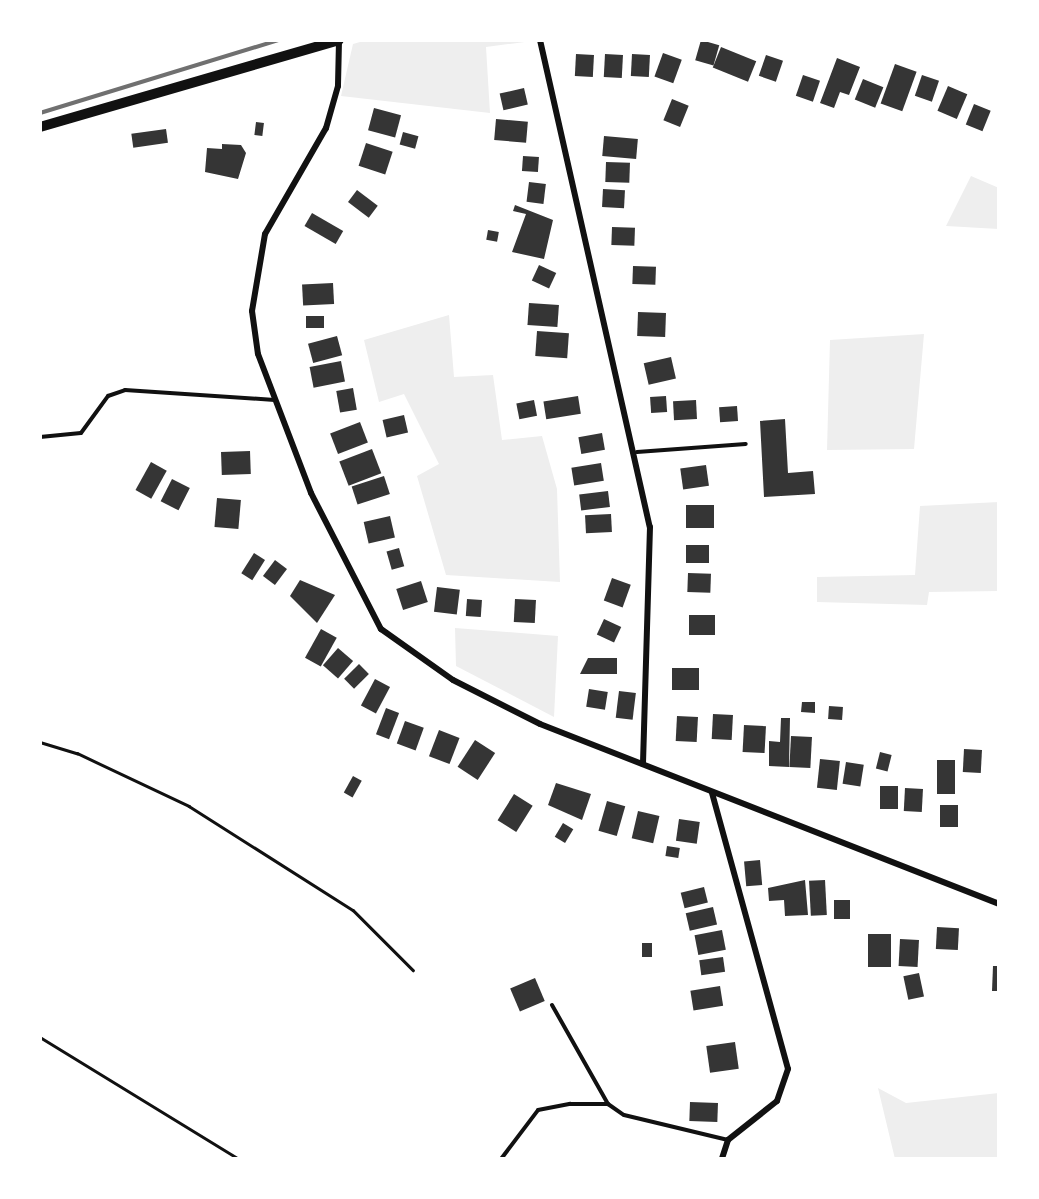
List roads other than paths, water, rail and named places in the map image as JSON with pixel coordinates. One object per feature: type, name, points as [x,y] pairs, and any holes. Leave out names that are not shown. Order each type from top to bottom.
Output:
[{"type":"main road","points":[[40,126],[339,40]]},
{"type":"street","points":[[339,40],[338,86],[326,128],[265,234],[255,263],[252,311],[275,400],[312,493],[380,629],[452,680],[643,764],[999,904]]},
{"type":"street","points":[[540,40],[637,452],[650,527],[643,764]]},
{"type":"street","points":[[712,792],[788,1068],[777,1102],[728,1140],[722,1159]]},
{"type":"lane","points":[[40,436],[81,433],[108,396],[126,390],[275,400]]},
{"type":"lane","points":[[637,452],[746,444]]},
{"type":"lane","points":[[552,1005],[608,1104],[624,1115],[728,1140]]},
{"type":"lane","points":[[501,1159],[538,1110],[608,1104]]},
{"type":"railway","points":[[40,113],[279,40]]}]
